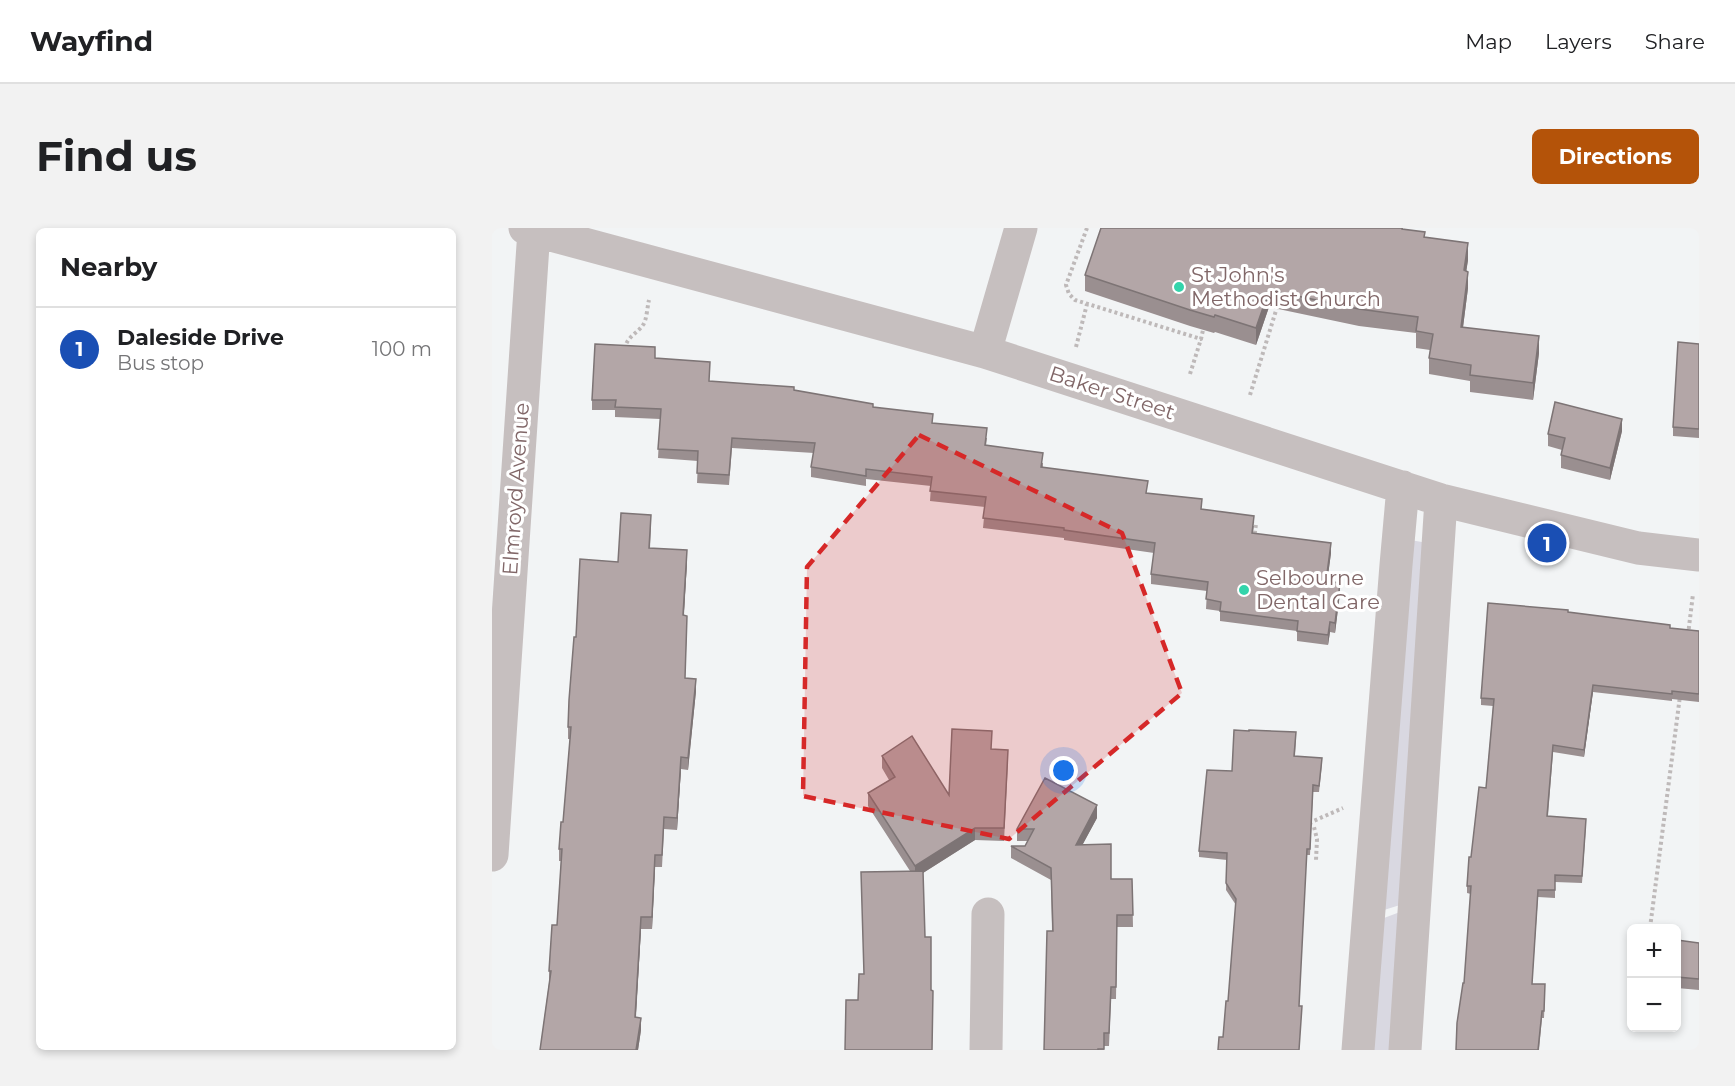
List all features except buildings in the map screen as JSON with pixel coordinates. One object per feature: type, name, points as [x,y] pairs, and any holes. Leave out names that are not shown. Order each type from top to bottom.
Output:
[{"type":"street","points":[[985,352],[1021,228]]},
{"type":"street","name":"Baker Street","points":[[530,229],[985,352],[1441,500],[1638,548],[1699,555]]},
{"type":"street","name":"Elmroyd Avenue","points":[[492,855],[530,229]]},
{"type":"street","points":[[1358,1050],[1403,487]]},
{"type":"street","points":[[1405,1050],[1441,500]]},
{"type":"street","points":[[986,1050],[988,914]]},
{"type":"path","points":[[1087,228],[1066,285],[1069,294],[1075,300],[1201,339]]},
{"type":"path","points":[[625,356],[626,343],[642,326],[649,300]]},
{"type":"path","points":[[1250,395],[1279,300]]},
{"type":"path","points":[[1079,338],[1088,304]]},
{"type":"path","points":[[1190,374],[1203,330]]},
{"type":"path","points":[[1245,522],[1256,524],[1254,544]]},
{"type":"path","points":[[1687,640],[1693,594]]},
{"type":"path","points":[[1651,924],[1682,686]]},
{"type":"path","points":[[1308,823],[1351,804]]},
{"type":"path","points":[[1302,818],[1314,827],[1316,860]]},
{"type":"highlighted area","points":[[919,435],[1122,533],[1182,693],[1009,839],[803,796],[807,567]]},
{"type":"shaded area","points":[[1410,540],[1428,543],[1400,905],[1384,910]]},
{"type":"shaded area","points":[[1400,912],[1390,1050],[1373,1050],[1384,918]]},
{"type":"place","name":"St John's Methodist Church","points":[[1179,287]]},
{"type":"place","name":"Daleside Drive","points":[[1547,543]]},
{"type":"place","name":"Selbourne Dental Care","points":[[1244,590]]}]
